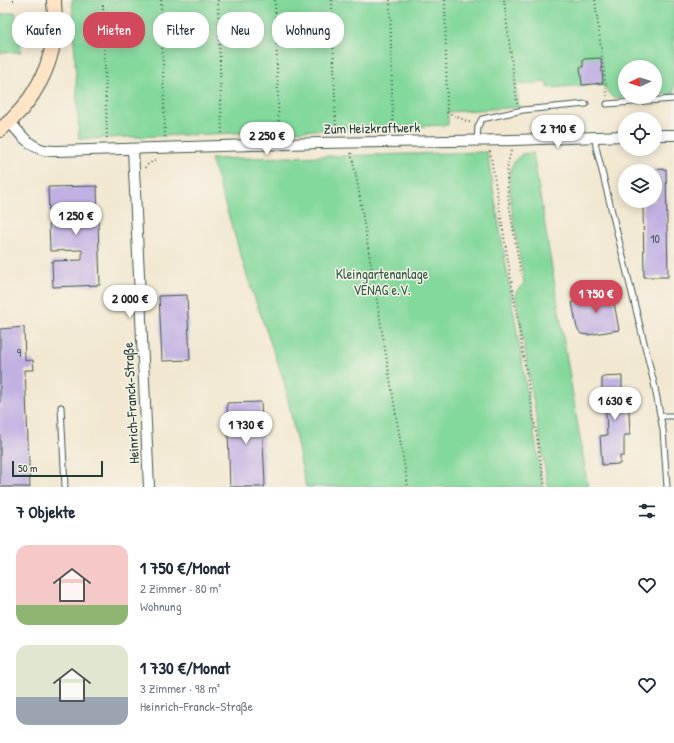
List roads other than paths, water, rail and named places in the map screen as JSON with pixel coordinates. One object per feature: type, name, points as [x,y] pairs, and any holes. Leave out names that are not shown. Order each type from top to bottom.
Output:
[{"type":"main road","points":[[5,126],[25,107],[32,96],[50,58],[55,22],[54,0]]},
{"type":"street","name":"Zum Heizkraftwerk","points":[[5,126],[32,145],[44,150],[57,151],[618,136]]},
{"type":"street","points":[[662,135],[674,135]]},
{"type":"street","name":"Heinrich-Franck-Straße","points":[[133,149],[149,487]]},
{"type":"lane","points":[[607,104],[674,99]]},
{"type":"lane","points":[[477,141],[478,126],[482,119],[518,111],[586,104]]},
{"type":"lane","points":[[595,137],[596,147],[654,383],[663,430],[667,487]]},
{"type":"lane","points":[[61,407],[65,487]]},
{"type":"lane","points":[[660,416],[674,416]]},
{"type":"park label","name":"Kleingartenanlage VENAG e.V.","points":[[382,282]]}]
